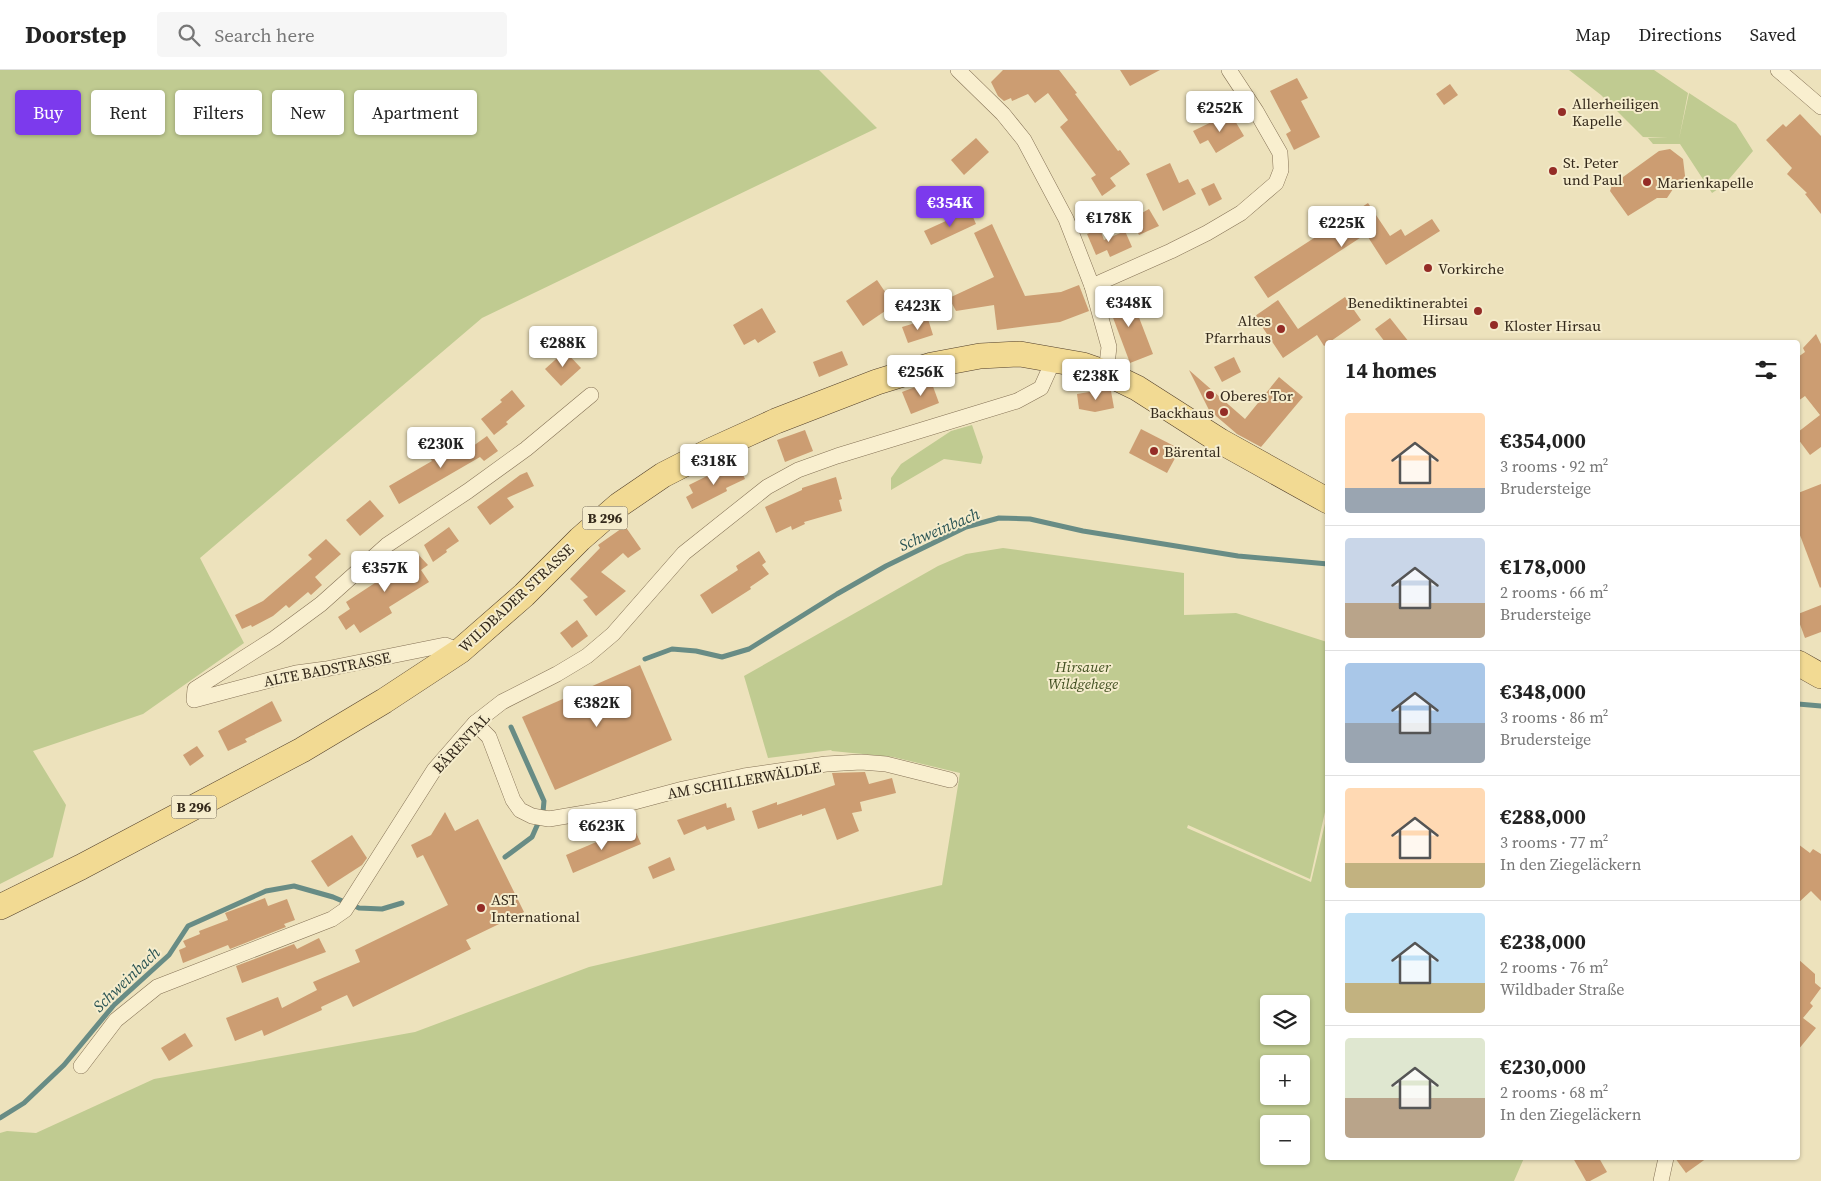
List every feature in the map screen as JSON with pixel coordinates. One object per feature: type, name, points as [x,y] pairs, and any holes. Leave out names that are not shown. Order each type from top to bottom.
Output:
[{"type":"main road","name":"WILDBADER STRASSE","points":[[0,907],[302,750],[384,701],[460,651],[524,596],[580,539],[619,505],[663,475],[776,421],[877,382],[932,365],[980,356],[1020,354],[1083,364],[1137,388],[1220,440],[1325,499]]},
{"type":"main road","points":[[1800,664],[1821,676]]},
{"type":"street","points":[[958,70],[1004,114],[1024,140],[1066,219],[1092,286],[1109,347],[1106,373]]},
{"type":"street","points":[[1092,286],[1207,233],[1241,213],[1276,183],[1281,170],[1280,153],[1256,111],[1229,70]]},
{"type":"street","points":[[1778,70],[1821,107]]},
{"type":"street","name":"BÄRENTAL","points":[[81,1066],[116,1020],[157,987],[332,919],[349,904],[434,770],[476,723],[502,702],[557,674],[587,656],[613,634],[684,553],[767,487],[798,470],[837,456],[1017,401],[1040,388],[1054,359]]},
{"type":"street","name":"ALTE BADSTRASSE","points":[[460,651],[445,645],[326,669],[296,673],[194,700],[195,688],[275,638],[321,604],[386,545],[468,492],[526,449],[591,395]]},
{"type":"street","name":"AM SCHILLERWÄLDLE","points":[[476,723],[489,737],[513,800],[520,810],[532,816],[549,819],[608,809],[683,789],[744,776],[826,764],[860,762],[886,764],[950,780]]},
{"type":"street","points":[[1661,1181],[1666,1160]]},
{"type":"green space","points":[[0,70],[819,70],[877,128],[482,318],[200,558],[244,643],[143,714],[33,751],[66,805],[53,857],[0,884]]},
{"type":"green space","points":[[1569,70],[1654,70],[1688,93],[1679,139],[1689,93],[1736,124],[1753,151],[1724,185],[1712,193],[1680,144],[1653,144],[1648,138],[1668,138],[1643,137],[1601,95]]},
{"type":"green space","points":[[972,425],[983,457],[981,464],[944,459],[891,490],[891,478],[901,464],[951,431]]},
{"type":"green space","name":"Hirsauer Wildgehege","points":[[1003,548],[1184,573],[1184,615],[1236,613],[1325,641],[1325,812],[1310,879],[1188,825],[1187,828],[1311,882],[1325,823],[1325,1160],[1523,1160],[1514,1181],[0,1181],[0,1133],[7,1131],[36,1133],[154,1079],[415,1032],[589,967],[942,885],[960,773],[893,757],[831,750],[768,758],[744,676],[938,566],[966,554]]},
{"type":"building","points":[[1003,70],[1059,70],[1118,151],[1120,150],[1130,164],[1110,178],[1116,186],[1102,196],[1091,178],[1096,175],[1060,127],[1068,120],[1048,93],[1035,103],[1028,94],[1012,101],[1011,98],[1004,101],[998,96],[991,82]]},
{"type":"building","points":[[1120,70],[1160,70],[1130,86]]},
{"type":"building","points":[[1297,78],[1308,98],[1301,101],[1320,137],[1294,150],[1286,134],[1291,131],[1270,91]]},
{"type":"building","points":[[1450,84],[1458,95],[1444,105],[1436,94]]},
{"type":"building","points":[[1231,114],[1244,136],[1216,153],[1208,140],[1200,144],[1193,131]]},
{"type":"building","points":[[1800,114],[1821,136],[1821,214],[1805,194],[1807,193],[1787,174],[1792,168],[1766,140],[1783,124],[1786,127]]},
{"type":"building","points":[[976,138],[989,152],[964,175],[951,160]]},
{"type":"building","name":"Marienkapelle","points":[[1670,149],[1683,159],[1686,184],[1679,180],[1667,198],[1657,198],[1628,216],[1610,191],[1612,185],[1659,151]]},
{"type":"building","points":[[1170,163],[1179,183],[1188,179],[1196,194],[1163,211],[1146,174]]},
{"type":"building","points":[[1214,183],[1222,199],[1209,206],[1201,189]]},
{"type":"building","points":[[1368,203],[1390,236],[1401,229],[1405,236],[1432,219],[1440,231],[1386,265],[1366,234],[1268,298],[1254,277]]},
{"type":"building","points":[[1149,209],[1159,226],[1139,235],[1131,219]]},
{"type":"building","points":[[970,210],[976,224],[931,245],[924,231]]},
{"type":"building","points":[[992,224],[1025,296],[1061,292],[1079,285],[1089,311],[1060,322],[997,330],[994,305],[956,311],[949,298],[994,277],[974,233]]},
{"type":"building","points":[[1100,229],[1104,240],[1125,231],[1132,247],[1110,257],[1107,250],[1096,255],[1087,234]]},
{"type":"building","points":[[877,280],[894,305],[863,326],[846,301]]},
{"type":"building","points":[[1126,292],[1132,308],[1135,307],[1153,354],[1130,363],[1106,299]]},
{"type":"building","points":[[1345,297],[1361,320],[1333,340],[1325,340],[1324,346],[1317,335],[1283,358],[1255,316],[1278,300],[1298,329]]},
{"type":"building","points":[[762,308],[776,332],[758,343],[755,339],[744,345],[733,325]]},
{"type":"building","points":[[1390,318],[1407,340],[1383,340],[1375,329]]},
{"type":"building","points":[[928,319],[933,335],[908,343],[902,327]]},
{"type":"building","points":[[1816,334],[1821,344],[1821,447],[1810,455],[1800,442],[1800,430],[1820,415],[1805,396],[1800,400],[1800,356],[1805,352],[1803,348]]},
{"type":"building","points":[[565,351],[581,368],[561,386],[545,369]]},
{"type":"building","points":[[842,351],[848,365],[819,377],[813,362]]},
{"type":"building","points":[[1234,357],[1241,372],[1222,382],[1214,367]]},
{"type":"building","points":[[1189,370],[1245,419],[1279,377],[1303,397],[1261,447],[1237,434],[1209,410]]},
{"type":"building","points":[[931,381],[939,403],[911,414],[902,392]]},
{"type":"building","points":[[1107,389],[1111,391],[1114,408],[1095,412],[1079,409],[1077,394]]},
{"type":"building","points":[[512,390],[525,406],[506,422],[508,424],[494,435],[481,419],[502,402],[500,400]]},
{"type":"building","name":"Bärental","points":[[1141,429],[1180,449],[1167,473],[1129,453]]},
{"type":"building","points":[[805,430],[813,451],[785,462],[777,440]]},
{"type":"building","points":[[487,436],[498,451],[484,461],[480,457],[399,504],[389,486],[432,461],[430,458],[456,444],[462,454]]},
{"type":"building","points":[[738,464],[745,479],[726,488],[727,491],[692,509],[686,497],[693,493],[689,485],[717,471],[718,473]]},
{"type":"building","points":[[527,472],[534,486],[507,498],[514,507],[490,525],[477,507],[520,475]]},
{"type":"building","points":[[836,477],[842,499],[839,500],[842,511],[804,522],[805,524],[792,530],[791,526],[776,533],[765,507],[802,490],[802,488]]},
{"type":"building","points":[[1821,484],[1820,588],[1800,535],[1800,492]]},
{"type":"building","points":[[370,500],[384,516],[360,536],[346,520]]},
{"type":"building","points":[[625,526],[641,549],[628,558],[623,553],[601,572],[626,591],[596,616],[583,600],[588,597],[570,579],[600,548],[598,545]]},
{"type":"building","points":[[449,527],[459,541],[433,562],[424,545]]},
{"type":"building","points":[[326,539],[341,554],[315,577],[322,585],[311,595],[308,592],[289,608],[286,605],[273,616],[252,627],[251,625],[242,629],[235,615],[263,601],[312,559],[308,555]]},
{"type":"building","points":[[415,551],[428,565],[421,570],[429,582],[389,607],[392,613],[360,633],[354,624],[346,630],[338,617],[350,609],[346,602],[384,577],[381,572]]},
{"type":"building","points":[[759,551],[766,562],[762,565],[769,574],[750,587],[751,589],[712,614],[700,595],[738,570],[736,566]]},
{"type":"building","points":[[1821,605],[1821,632],[1805,638],[1800,624],[1800,613]]},
{"type":"building","points":[[577,620],[588,636],[572,648],[560,633]]},
{"type":"building","points":[[640,665],[672,740],[555,790],[522,717]]},
{"type":"building","points":[[272,701],[282,721],[245,739],[247,742],[228,751],[218,731]]},
{"type":"building","points":[[197,746],[204,756],[190,766],[183,755]]},
{"type":"building","points":[[865,772],[869,784],[892,778],[896,793],[860,802],[862,811],[852,813],[859,831],[837,840],[825,808],[758,829],[752,811],[777,802],[777,805],[835,785],[832,773]]},
{"type":"building","points":[[726,803],[727,808],[731,807],[735,820],[707,830],[705,826],[684,835],[677,820]]},
{"type":"building","name":"AST International","points":[[445,812],[455,831],[478,819],[524,912],[466,940],[471,949],[353,1007],[347,995],[321,1007],[322,1010],[264,1036],[262,1030],[235,1041],[226,1018],[278,997],[282,1008],[317,990],[313,982],[360,962],[355,950],[448,905],[423,855],[417,858],[411,845],[431,835]]},
{"type":"building","points":[[635,830],[641,844],[573,873],[566,855],[608,837],[610,841]]},
{"type":"building","points":[[352,835],[367,858],[362,865],[328,887],[311,861]]},
{"type":"building","points":[[1800,846],[1810,853],[1813,849],[1821,854],[1821,901],[1811,891],[1800,901]]},
{"type":"building","points":[[670,857],[675,870],[653,879],[648,867]]},
{"type":"building","points":[[265,898],[268,906],[287,899],[295,920],[284,924],[286,927],[230,949],[228,945],[183,963],[179,950],[186,947],[183,941],[200,934],[199,931],[228,920],[225,913]]},
{"type":"building","points":[[319,938],[326,952],[242,983],[236,966],[294,944],[297,949]]},
{"type":"building","points":[[1800,961],[1815,974],[1815,983],[1821,988],[1810,1003],[1813,1006],[1803,1018],[1816,1028],[1800,1048]]},
{"type":"building","points":[[185,1033],[193,1046],[169,1061],[161,1048]]},
{"type":"building","points":[[1574,1160],[1600,1160],[1607,1172],[1590,1181],[1586,1181]]},
{"type":"building","points":[[1676,1160],[1704,1160],[1686,1173]]},
{"type":"waterway","name":"Schweinbach","points":[[645,659],[672,649],[696,651],[722,657],[749,649],[886,566],[966,527],[999,518],[1030,519],[1083,531],[1238,556],[1325,564]]},
{"type":"waterway","name":"Schweinbach","points":[[1800,704],[1821,706]]},
{"type":"waterway","name":"Schweinbach","points":[[505,857],[532,837],[543,812],[544,801],[511,727]]},
{"type":"waterway","name":"Schweinbach","points":[[0,1118],[24,1103],[64,1065],[114,1005],[169,955],[188,926],[266,891],[294,886],[333,897],[359,908],[382,909],[402,903]]},
{"type":"place","name":"Allerheiligen Kapelle","points":[[1562,112]]},
{"type":"place","name":"St. Peter und Paul","points":[[1553,171]]},
{"type":"place","name":"Marienkapelle","points":[[1647,182]]},
{"type":"place","name":"Vorkirche","points":[[1428,268]]},
{"type":"place","name":"Benediktinerabtei Hirsau","points":[[1478,311]]},
{"type":"place","name":"Kloster Hirsau","points":[[1494,325]]},
{"type":"place","name":"Altes Pfarrhaus","points":[[1281,329]]},
{"type":"place","name":"Oberes Tor","points":[[1210,395]]},
{"type":"place","name":"Backhaus","points":[[1224,412]]},
{"type":"place","name":"Bärental","points":[[1154,451]]},
{"type":"place","name":"AST International","points":[[481,908]]}]
